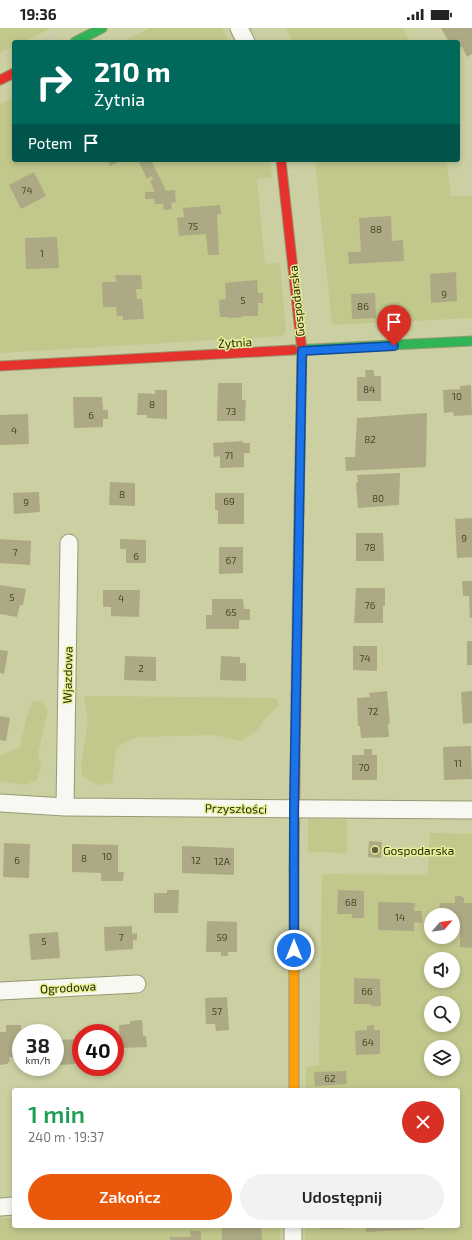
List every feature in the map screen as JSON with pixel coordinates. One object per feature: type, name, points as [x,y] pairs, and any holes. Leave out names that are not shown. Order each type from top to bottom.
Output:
[{"type":"street","points":[[79,40],[102,28]]},
{"type":"street","points":[[239,28],[245,40]]},
{"type":"street","points":[[0,80],[12,74]]},
{"type":"street","name":"Gospodarska","points":[[281,162],[302,351],[294,809],[294,1088]]},
{"type":"street","name":"Żytnia","points":[[0,366],[472,341]]},
{"type":"street","name":"Wjazdowa","points":[[64,807],[69,543]]},
{"type":"street","name":"Przyszłości","points":[[0,803],[64,807],[472,810]]},
{"type":"street","name":"Ogrodowa","points":[[0,991],[137,984]]},
{"type":"street","points":[[0,1207],[12,1206]]},
{"type":"street","points":[[293,1228],[293,1240]]},
{"type":"green space","points":[[0,28],[51,28],[27,40],[12,40],[12,47],[0,53]]},
{"type":"green space","points":[[150,28],[222,28],[228,40],[126,40]]},
{"type":"green space","points":[[286,28],[402,28],[410,40],[292,40]]},
{"type":"green space","points":[[12,98],[12,162],[270,162],[272,177],[257,179],[265,264],[280,263],[286,332],[282,336],[0,353],[0,104]]},
{"type":"green space","points":[[315,162],[446,162],[451,196],[472,196],[472,318],[332,325]]},
{"type":"green space","points":[[84,696],[276,698],[279,705],[263,721],[258,729],[241,741],[214,735],[139,737],[126,741],[116,749],[112,783],[96,785],[82,775],[81,764],[88,722]]},
{"type":"green space","points":[[33,701],[40,701],[48,709],[38,754],[41,766],[37,780],[25,785],[0,781],[0,756],[20,747],[26,719]]},
{"type":"green space","points":[[308,819],[347,820],[347,853],[308,852]]},
{"type":"green space","points":[[430,833],[472,834],[472,1240],[305,1240],[305,1228],[460,1228],[460,1088],[306,1088],[306,1067],[319,1065],[322,874],[428,875]]},
{"type":"green space","points":[[12,1217],[12,1228],[281,1228],[280,1240],[0,1240],[0,1218]]},
{"type":"building","points":[[441,28],[472,28],[472,54],[467,57],[462,46],[460,48],[460,40],[448,40]]},
{"type":"building","points":[[108,162],[118,162],[110,166]]},
{"type":"building","points":[[139,162],[152,162],[166,191],[175,190],[176,202],[171,203],[172,209],[164,210],[163,204],[155,204],[154,199],[145,199],[145,192],[155,192],[150,181],[153,179],[152,176],[147,179]]},
{"type":"building","points":[[34,172],[46,196],[21,209],[9,185]]},
{"type":"building","points":[[220,205],[221,214],[218,214],[217,216],[219,255],[208,255],[206,234],[179,236],[177,218],[184,217],[183,208]]},
{"type":"building","points":[[391,216],[392,241],[403,240],[404,261],[349,264],[348,252],[361,252],[359,218]]},
{"type":"building","points":[[57,237],[59,268],[26,269],[25,238]]},
{"type":"building","points":[[456,272],[457,301],[431,303],[430,274]]},
{"type":"building","points":[[115,275],[141,275],[142,289],[136,289],[137,299],[142,299],[144,319],[123,320],[123,316],[117,316],[116,307],[103,307],[102,282],[116,282]]},
{"type":"building","points":[[257,280],[258,293],[263,293],[263,303],[258,303],[258,316],[230,318],[220,317],[219,300],[226,299],[225,283]]},
{"type":"building","points":[[375,293],[376,318],[352,319],[351,294]]},
{"type":"building","points":[[365,370],[374,370],[374,376],[381,376],[381,401],[357,401],[357,377],[366,377]]},
{"type":"building","points":[[218,383],[242,383],[242,400],[246,400],[245,421],[217,421]]},
{"type":"building","points":[[471,385],[472,415],[454,416],[453,412],[444,413],[443,390],[460,389],[460,386]]},
{"type":"building","points":[[155,390],[167,390],[167,419],[147,418],[147,415],[137,415],[138,393],[155,394]]},
{"type":"building","points":[[73,397],[102,397],[103,410],[108,410],[108,419],[103,419],[103,427],[74,428]]},
{"type":"building","points":[[427,413],[426,467],[346,471],[345,457],[355,457],[357,418]]},
{"type":"building","points":[[28,414],[29,444],[0,445],[0,415]]},
{"type":"building","points":[[243,441],[243,443],[250,443],[250,453],[244,453],[244,467],[220,468],[220,456],[214,457],[213,443]]},
{"type":"building","points":[[400,473],[399,505],[358,508],[356,483],[358,482],[357,475]]},
{"type":"building","points":[[110,482],[135,483],[135,506],[109,505]]},
{"type":"building","points":[[39,492],[40,512],[14,514],[13,493]]},
{"type":"building","points":[[215,493],[244,493],[244,524],[218,524],[218,510],[215,510]]},
{"type":"building","points":[[472,518],[472,557],[457,558],[455,519]]},
{"type":"building","points":[[356,533],[383,533],[384,561],[356,561]]},
{"type":"building","points":[[0,539],[31,541],[30,565],[0,563]]},
{"type":"building","points":[[120,539],[146,540],[146,563],[126,563],[126,549],[120,549]]},
{"type":"building","points":[[219,547],[243,547],[243,573],[219,574]]},
{"type":"building","points":[[462,581],[472,581],[472,618],[470,618],[469,596],[463,596]]},
{"type":"building","points":[[0,585],[26,589],[23,605],[20,605],[17,617],[0,614]]},
{"type":"building","points":[[356,588],[385,588],[383,623],[354,623]]},
{"type":"building","points":[[103,590],[140,590],[139,617],[111,616],[111,607],[103,607]]},
{"type":"building","points":[[212,599],[243,599],[244,609],[250,609],[250,620],[239,620],[239,629],[206,629],[206,615],[212,615]]},
{"type":"building","points":[[467,641],[472,641],[472,665],[467,665]]},
{"type":"building","points":[[353,646],[377,646],[377,671],[353,670]]},
{"type":"building","points":[[0,650],[8,651],[4,674],[0,673]]},
{"type":"building","points":[[125,656],[156,657],[156,681],[124,680]]},
{"type":"building","points":[[221,656],[240,657],[240,663],[246,663],[246,681],[220,680]]},
{"type":"building","points":[[387,691],[390,724],[388,724],[389,737],[361,738],[360,726],[358,726],[357,698],[370,697],[369,693]]},
{"type":"building","points":[[472,691],[472,723],[463,724],[461,692]]},
{"type":"building","points":[[0,716],[10,718],[6,741],[0,740]]},
{"type":"building","points":[[471,746],[472,779],[444,780],[443,747]]},
{"type":"building","points":[[364,749],[372,749],[372,755],[377,755],[377,780],[352,780],[352,755],[364,755]]},
{"type":"building","name":"Gospodarska","points":[[369,841],[382,842],[381,858],[368,857]]},
{"type":"building","points":[[4,843],[30,844],[29,878],[3,877]]},
{"type":"building","points":[[72,844],[118,845],[118,872],[124,872],[123,881],[101,881],[101,873],[72,872]]},
{"type":"building","points":[[182,846],[234,848],[234,875],[182,873]]},
{"type":"building","points":[[167,890],[179,890],[178,913],[154,913],[154,893],[167,893]]},
{"type":"building","points":[[338,890],[364,891],[364,918],[352,918],[352,914],[337,914]]},
{"type":"building","points":[[455,896],[461,896],[464,898],[464,903],[472,903],[472,948],[460,947],[460,908],[440,908],[440,903],[455,903]]},
{"type":"building","points":[[378,902],[415,903],[414,911],[422,911],[422,923],[414,922],[414,931],[378,930]]},
{"type":"building","points":[[207,921],[237,922],[237,952],[228,952],[228,956],[221,956],[221,952],[206,952]]},
{"type":"building","points":[[132,926],[132,934],[137,933],[137,940],[133,940],[133,949],[105,951],[104,927]]},
{"type":"building","points":[[58,932],[60,958],[31,960],[29,934]]},
{"type":"building","points":[[354,978],[380,979],[381,1006],[371,1006],[371,1004],[354,1004]]},
{"type":"building","points":[[227,997],[229,1030],[216,1031],[215,1024],[206,1024],[205,998]]},
{"type":"building","points":[[142,1020],[143,1036],[146,1036],[147,1047],[124,1048],[124,1025],[130,1024],[130,1021]]},
{"type":"building","points":[[6,1025],[12,1025],[12,1057],[9,1057],[10,1061],[7,1064],[0,1065],[0,1032],[6,1032]]},
{"type":"building","points":[[374,1025],[374,1030],[380,1030],[380,1054],[356,1055],[355,1031],[367,1030],[367,1026]]},
{"type":"building","points":[[72,1039],[72,1064],[64,1065],[64,1040]]},
{"type":"building","points":[[346,1071],[347,1084],[315,1086],[314,1072]]},
{"type":"building","points":[[222,1228],[261,1228],[262,1240],[222,1240]]},
{"type":"building","points":[[321,1228],[345,1228],[345,1229]]},
{"type":"building","points":[[366,1228],[424,1228],[424,1229],[366,1232]]},
{"type":"building","points":[[190,1231],[201,1231],[201,1240],[170,1240],[170,1237],[191,1237]]},
{"type":"traffic: fast","points":[[79,40],[102,28]]},
{"type":"traffic: fast","points":[[293,350],[472,341]]},
{"type":"traffic: slow","points":[[296,694],[299,509]]},
{"type":"traffic: slow","points":[[294,870],[294,1088]]},
{"type":"traffic: jam","points":[[0,80],[12,74]]},
{"type":"traffic: jam","points":[[281,162],[302,351],[299,509]]},
{"type":"traffic: jam","points":[[0,366],[293,350]]},
{"type":"traffic: jam","points":[[294,870],[296,694]]},
{"type":"place","name":"Gospodarska","points":[[375,850]]},
{"type":"route","points":[[294,950],[294,809],[302,351],[394,346]]}]
